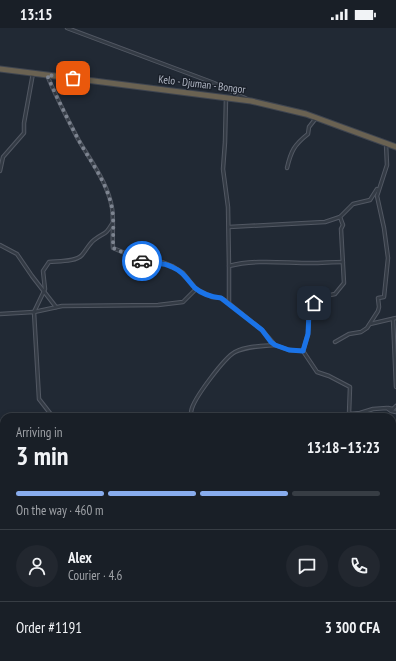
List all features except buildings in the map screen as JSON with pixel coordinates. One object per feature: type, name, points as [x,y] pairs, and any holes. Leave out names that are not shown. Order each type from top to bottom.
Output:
[{"type":"highway","name":"Kelo - Djuman - Bongor","points":[[0,69],[251,100],[316,118],[396,147]]},
{"type":"street","points":[[67,28],[214,83],[251,100]]},
{"type":"street","points":[[0,171],[3,157],[24,133],[24,123],[33,73]]},
{"type":"street","points":[[47,75],[56,97],[78,139],[99,174],[112,208],[113,248],[146,262],[162,262],[172,266],[183,273],[196,289],[212,297],[221,298],[229,304],[262,330],[275,345],[289,350],[303,351]]},
{"type":"street","points":[[226,97],[223,169],[229,227],[229,304]]},
{"type":"street","points":[[287,168],[290,155],[297,142],[308,134],[309,127],[316,118]]},
{"type":"street","points":[[335,342],[349,334],[364,330],[370,324],[378,311],[378,298],[384,296],[388,266],[387,245],[377,200],[379,187],[387,165],[386,143]]},
{"type":"street","points":[[229,227],[325,222],[340,217],[353,204],[370,200],[379,187]]},
{"type":"street","points":[[303,351],[308,334],[310,308],[316,299],[335,294],[343,285],[345,279],[341,229],[342,225],[340,217]]},
{"type":"street","points":[[50,413],[39,399],[34,312],[45,289],[43,271],[49,262],[70,260],[82,256],[87,246],[107,232],[112,223]]},
{"type":"street","points":[[0,245],[17,254],[56,307]]},
{"type":"street","points":[[229,266],[247,263],[271,262],[343,262]]},
{"type":"street","points":[[0,314],[34,312],[62,306],[158,306],[183,302],[196,289]]},
{"type":"street","points":[[370,324],[395,318],[396,387]]},
{"type":"street","points":[[191,413],[200,393],[223,362],[235,352],[250,347],[275,345]]},
{"type":"street","points":[[303,351],[317,372],[329,376],[350,388],[349,413]]},
{"type":"street","points":[[360,413],[373,409],[393,408],[396,406]]},
{"type":"street","points":[[387,408],[396,412]]},
{"type":"way so far","points":[[73,78],[47,75],[56,97],[78,139],[99,174],[108,195],[112,208],[113,248],[142,261]]},
{"type":"route","points":[[142,261],[162,262],[172,266],[183,273],[196,289],[212,297],[221,298],[262,330],[271,342],[289,350],[303,351],[309,330],[310,308],[314,303]]}]
